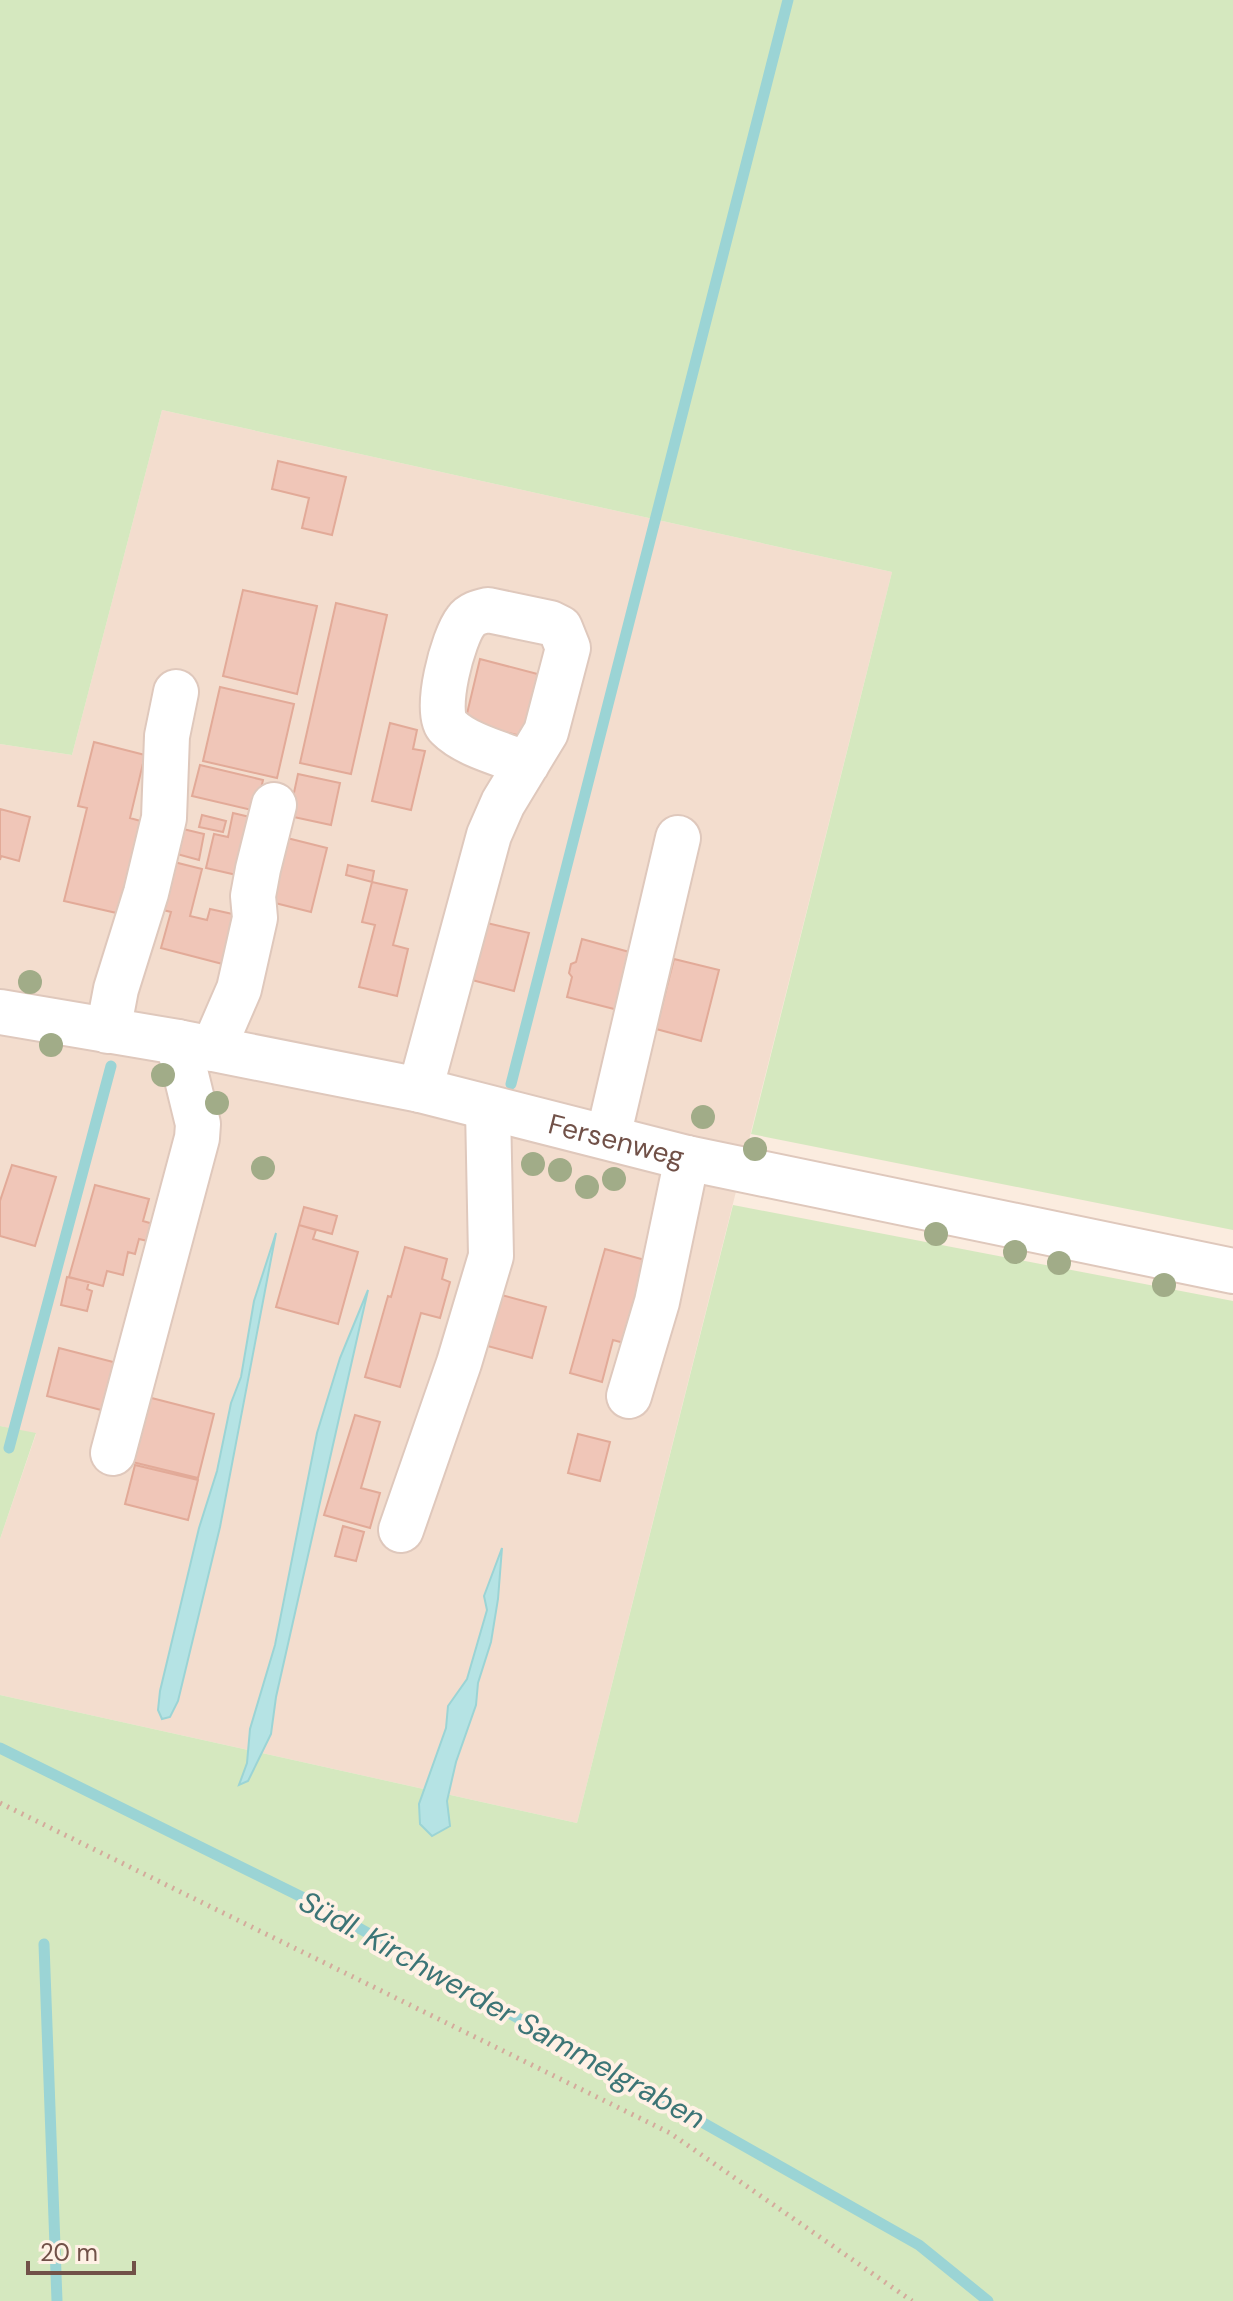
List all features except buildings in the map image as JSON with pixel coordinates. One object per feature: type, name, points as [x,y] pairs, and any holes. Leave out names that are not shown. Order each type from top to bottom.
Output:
[{"type":"street","points":[[108,1031],[116,989],[146,893],[164,818],[167,736],[176,692]]},
{"type":"street","points":[[420,1090],[489,835],[503,803],[527,764]]},
{"type":"street","points":[[113,1453],[197,1138],[195,1046],[239,989],[255,918],[253,896],[258,869],[274,805]]},
{"type":"street","points":[[608,1137],[678,838]]},
{"type":"street","name":"Fersenweg","points":[[0,1012],[420,1090],[687,1158],[1233,1271]]},
{"type":"street","points":[[401,1530],[459,1363],[491,1256],[488,1109]]},
{"type":"street","points":[[629,1396],[657,1302],[687,1158]]},
{"type":"path","points":[[0,1803],[670,2133],[912,2301]]},
{"type":"shaded area","points":[[162,410],[892,572],[577,1823],[0,1695],[0,1539],[36,1434],[0,1426],[0,744],[72,755]]},
{"type":"green space","points":[[0,0],[1233,0],[1233,1230],[751,1134],[892,572],[162,410],[72,755],[0,744]]},
{"type":"green space","points":[[733,1205],[1233,1301],[1233,2301],[0,2301],[0,1695],[577,1823]]},
{"type":"green space","points":[[0,1426],[36,1433],[0,1539]]},
{"type":"water","points":[[276,1233],[220,1527],[178,1701],[170,1717],[162,1719],[158,1710],[160,1691],[199,1528],[217,1471],[231,1403],[241,1377],[254,1301]]},
{"type":"water","points":[[368,1290],[276,1697],[271,1734],[248,1781],[239,1785],[247,1763],[250,1729],[275,1645],[317,1433],[340,1358]]},
{"type":"water","points":[[502,1548],[491,1642],[447,1801],[450,1826],[432,1836],[420,1824],[419,1804],[446,1728],[448,1706],[467,1679],[487,1610],[484,1596]]},
{"type":"waterway","points":[[511,1084],[788,0]]},
{"type":"waterway","points":[[9,1448],[111,1066]]},
{"type":"waterway","name":"Südl. Kirchwerder Sammelgraben","points":[[0,1748],[320,1906],[919,2245],[988,2301]]},
{"type":"waterway","points":[[44,1944],[57,2301]]}]
